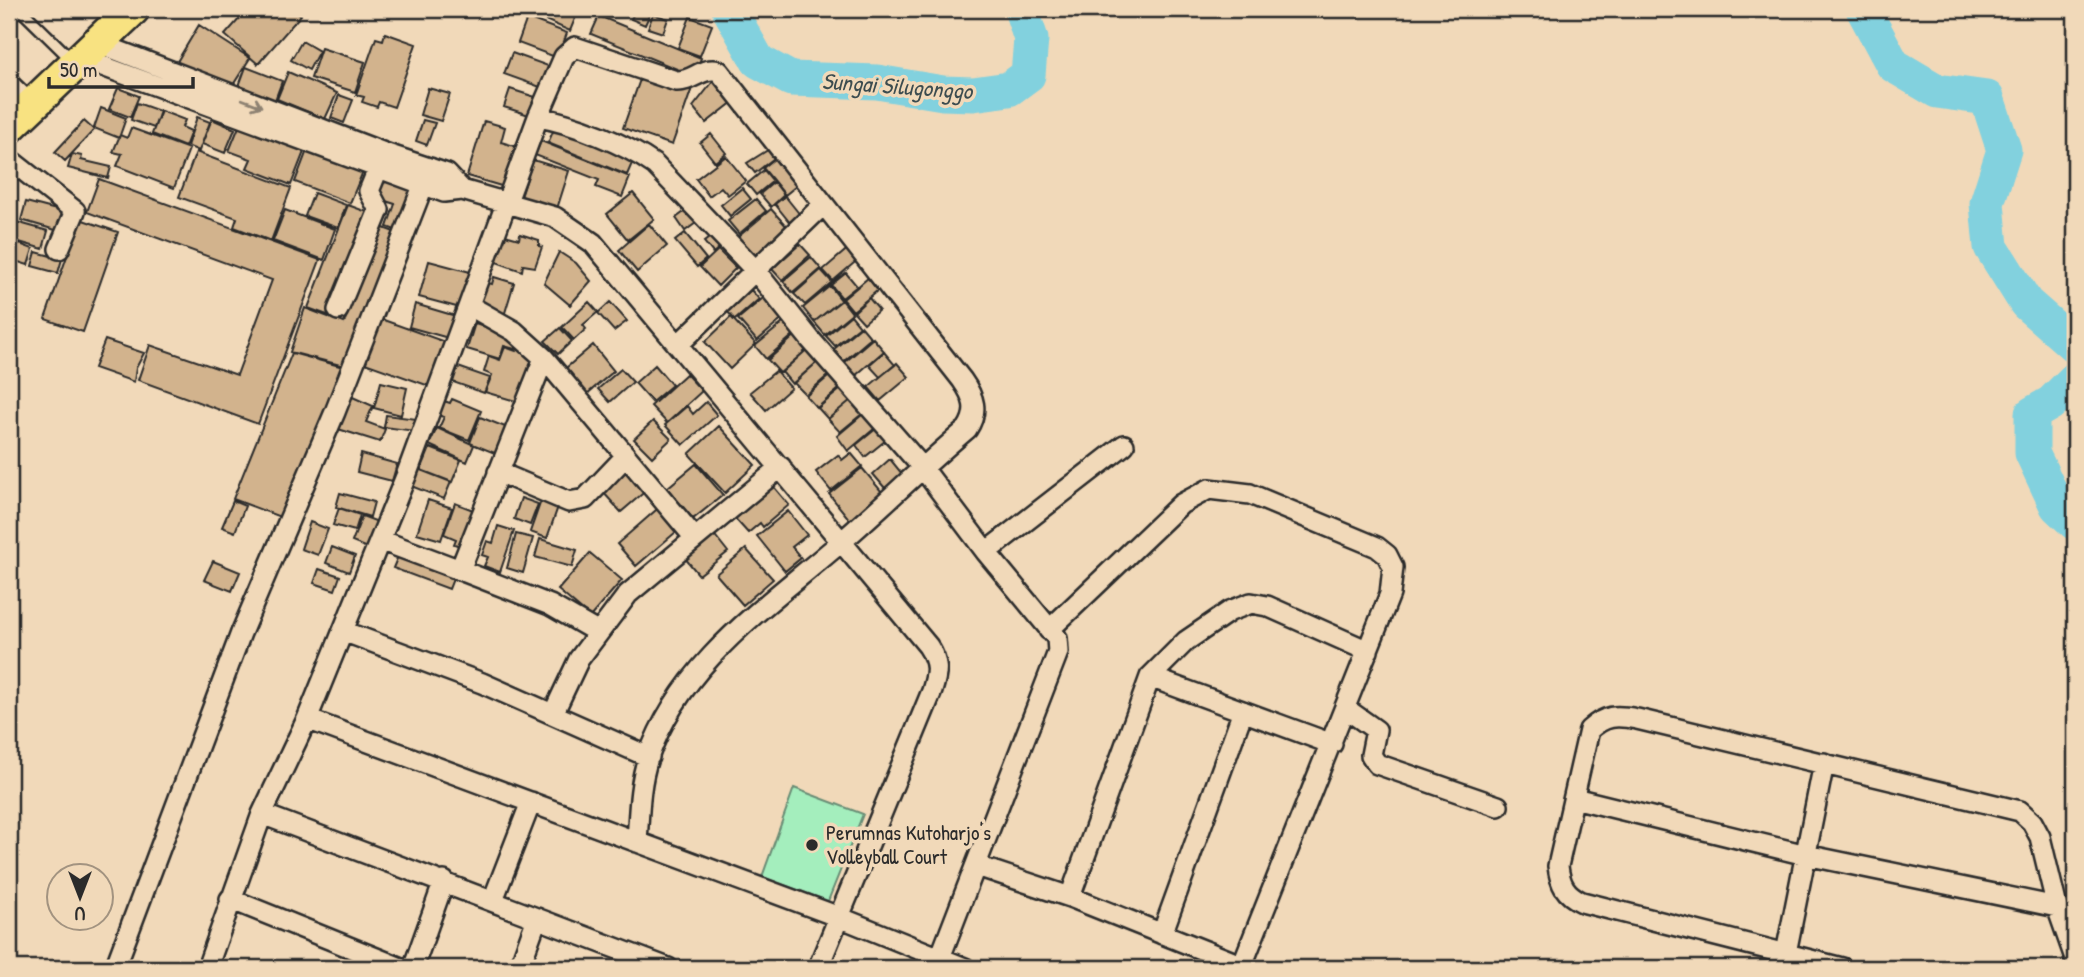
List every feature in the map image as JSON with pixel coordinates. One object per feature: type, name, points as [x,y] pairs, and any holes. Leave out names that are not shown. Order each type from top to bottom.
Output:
[{"type":"main road","points":[[16,105],[85,55],[133,9]]},
{"type":"street","points":[[206,968],[262,814],[307,719],[380,540],[470,306],[538,117],[564,57],[575,47],[676,82],[685,82],[704,71],[715,70],[728,81],[822,206],[972,394],[974,418],[967,429],[842,542],[772,600],[695,672],[681,691],[649,757],[639,799],[637,842]]},
{"type":"street","points":[[85,55],[427,177],[444,192],[462,190],[555,217],[593,243],[928,646],[937,660],[938,672],[818,968]]},
{"type":"street","points":[[538,117],[556,120],[642,155],[655,165],[755,270],[810,339],[922,467],[986,552],[1057,638],[1058,652],[938,963]]},
{"type":"street","points":[[358,153],[378,169],[427,177]]},
{"type":"street","points":[[9,159],[75,211],[59,249]]},
{"type":"street","points":[[338,310],[379,210],[369,191],[378,169]]},
{"type":"street","points":[[115,968],[242,633],[335,412],[427,177]]},
{"type":"street","points":[[679,344],[822,206]]},
{"type":"street","points":[[470,306],[514,331],[544,358],[694,537]]},
{"type":"street","points":[[460,570],[544,358]]},
{"type":"street","points":[[986,552],[1124,445]]},
{"type":"street","points":[[498,472],[569,502],[578,502],[585,499],[625,457]]},
{"type":"street","points":[[553,713],[579,659],[628,594],[781,467]]},
{"type":"street","points":[[977,866],[1070,897],[1242,967],[1368,651],[1393,580],[1393,567],[1387,555],[1365,540],[1312,523],[1250,494],[1209,489],[1181,504],[1049,630]]},
{"type":"street","points":[[380,540],[551,605],[597,632]]},
{"type":"street","points":[[1070,897],[1150,677],[1186,641],[1230,611],[1251,603],[1267,606],[1368,651]]},
{"type":"street","points":[[343,631],[482,683],[649,757]]},
{"type":"street","points":[[1150,677],[1332,744]]},
{"type":"street","points":[[1345,708],[1376,730],[1371,755],[1377,764],[1498,807]]},
{"type":"street","points":[[1162,933],[1242,711]]},
{"type":"street","points":[[1842,968],[1784,961],[1569,896],[1560,882],[1558,866],[1589,730],[1602,718],[1617,715],[2020,811],[2032,822],[2040,837],[2057,907],[2075,958]]},
{"type":"street","points":[[307,719],[839,917],[938,963],[965,968]]},
{"type":"street","points":[[1784,961],[1824,763]]},
{"type":"street","points":[[1574,798],[1806,855],[2057,907]]},
{"type":"street","points":[[493,900],[531,802]]},
{"type":"street","points":[[262,814],[668,968]]},
{"type":"street","points":[[412,968],[444,881]]},
{"type":"street","points":[[230,899],[401,968]]},
{"type":"street","points":[[519,968],[537,918]]},
{"type":"lane","points":[[20,9],[85,55]]},
{"type":"green space","name":"Perumnas Kutoharjo's Volleyball Court","points":[[794,788],[863,814],[828,901],[762,877]]},
{"type":"building","points":[[248,9],[293,9],[301,15],[258,64],[225,35]]},
{"type":"building","points":[[528,9],[579,9],[570,31],[527,12]]},
{"type":"building","points":[[636,9],[652,9],[645,25],[631,19]]},
{"type":"building","points":[[653,14],[668,19],[663,33],[648,28]]},
{"type":"building","points":[[599,16],[701,58],[694,76],[591,34]]},
{"type":"building","points":[[690,17],[712,25],[700,56],[678,48]]},
{"type":"building","points":[[527,18],[567,33],[558,58],[518,43]]},
{"type":"building","points":[[199,25],[250,58],[233,85],[175,65]]},
{"type":"building","points":[[385,33],[416,44],[394,107],[379,102],[377,107],[362,102],[364,97],[356,95],[376,38],[383,40]]},
{"type":"building","points":[[302,41],[319,51],[309,70],[291,60]]},
{"type":"building","points":[[321,48],[365,62],[355,92],[311,78]]},
{"type":"building","points":[[512,53],[551,67],[543,88],[504,74]]},
{"type":"building","points":[[246,67],[282,81],[275,100],[239,86]]},
{"type":"building","points":[[643,71],[692,88],[672,145],[623,128]]},
{"type":"building","points":[[288,72],[337,93],[325,119],[277,99]]},
{"type":"building","points":[[719,74],[738,98],[706,123],[693,107]]},
{"type":"building","points":[[118,88],[139,96],[130,117],[109,109]]},
{"type":"building","points":[[428,88],[450,94],[441,121],[420,115]]},
{"type":"building","points":[[510,89],[535,97],[529,115],[504,107]]},
{"type":"building","points":[[339,95],[353,100],[344,123],[331,118]]},
{"type":"building","points":[[137,103],[160,111],[154,128],[131,120]]},
{"type":"building","points":[[101,108],[126,118],[119,138],[94,128]]},
{"type":"building","points":[[161,111],[185,120],[182,127],[191,131],[185,147],[152,134]]},
{"type":"building","points":[[197,117],[210,122],[199,151],[187,146]]},
{"type":"building","points":[[212,119],[235,129],[225,153],[202,144]]},
{"type":"building","points":[[423,120],[435,123],[427,145],[416,141]]},
{"type":"building","points":[[84,121],[94,130],[65,161],[55,152]]},
{"type":"building","points":[[484,121],[505,127],[501,142],[521,148],[508,188],[467,176]]},
{"type":"building","points":[[557,122],[636,154],[627,175],[548,143]]},
{"type":"building","points":[[240,124],[305,149],[291,185],[247,168],[251,159],[229,151]]},
{"type":"building","points":[[131,128],[189,149],[174,188],[117,166],[122,154],[113,152],[120,135],[127,138]]},
{"type":"building","points":[[711,134],[726,153],[715,162],[700,143]]},
{"type":"building","points":[[541,141],[630,177],[622,197],[596,187],[599,180],[535,155]]},
{"type":"building","points":[[308,148],[364,169],[350,203],[295,182]]},
{"type":"building","points":[[771,148],[778,155],[755,173],[747,163]]},
{"type":"building","points":[[196,152],[291,188],[271,241],[234,227],[237,218],[179,197]]},
{"type":"building","points":[[72,154],[82,156],[81,160],[111,167],[108,178],[68,168]]},
{"type":"building","points":[[779,155],[801,182],[785,195],[763,168]]},
{"type":"building","points":[[726,156],[746,181],[728,195],[721,187],[709,196],[696,179]]},
{"type":"building","points":[[533,160],[569,171],[555,215],[519,203]]},
{"type":"building","points":[[764,170],[773,181],[756,195],[747,184]]},
{"type":"building","points":[[99,179],[320,260],[258,424],[138,380],[150,345],[237,375],[272,280],[87,212]]},
{"type":"building","points":[[383,179],[418,192],[403,233],[387,227],[395,204],[376,198]]},
{"type":"building","points":[[774,182],[784,195],[771,207],[760,194]]},
{"type":"building","points":[[742,188],[751,199],[730,216],[721,205]]},
{"type":"building","points":[[314,193],[346,205],[338,228],[305,216]]},
{"type":"building","points":[[633,193],[654,219],[628,240],[607,214]]},
{"type":"building","points":[[785,196],[801,216],[791,224],[775,204]]},
{"type":"building","points":[[756,199],[766,211],[739,234],[728,221]]},
{"type":"building","points":[[26,202],[64,212],[59,231],[21,220]]},
{"type":"building","points":[[348,205],[370,213],[330,316],[308,308]]},
{"type":"building","points":[[691,207],[700,220],[685,231],[676,218]]},
{"type":"building","points":[[771,209],[789,229],[755,257],[738,237]]},
{"type":"building","points":[[285,210],[335,229],[324,260],[273,241]]},
{"type":"building","points":[[80,219],[118,232],[83,332],[45,319]]},
{"type":"building","points":[[9,220],[48,231],[43,249],[9,239]]},
{"type":"building","points":[[649,224],[667,246],[637,272],[619,250]]},
{"type":"building","points":[[381,227],[402,235],[352,368],[290,352],[305,308],[344,323]]},
{"type":"building","points":[[717,232],[726,242],[713,253],[704,242]]},
{"type":"building","points":[[685,233],[706,259],[697,267],[675,241]]},
{"type":"building","points":[[520,234],[539,240],[539,246],[542,247],[535,267],[523,265],[522,271],[496,262],[505,235],[519,239]]},
{"type":"building","points":[[9,240],[33,249],[28,265],[9,259]]},
{"type":"building","points":[[800,244],[810,255],[782,280],[772,269]]},
{"type":"building","points":[[851,246],[861,257],[833,281],[823,270]]},
{"type":"building","points":[[718,250],[736,268],[718,286],[700,267]]},
{"type":"building","points":[[36,252],[62,259],[58,273],[32,266]]},
{"type":"building","points":[[559,252],[576,263],[591,281],[570,305],[544,283]]},
{"type":"building","points":[[811,257],[821,269],[793,293],[783,281]]},
{"type":"building","points":[[429,261],[474,273],[464,309],[419,297]]},
{"type":"building","points":[[821,270],[832,282],[805,305],[794,294]]},
{"type":"building","points":[[846,273],[857,286],[842,298],[831,285]]},
{"type":"building","points":[[494,277],[514,283],[504,316],[477,308],[485,282],[492,284]]},
{"type":"building","points":[[868,278],[878,290],[853,311],[843,299]]},
{"type":"building","points":[[830,286],[841,300],[814,322],[803,308]]},
{"type":"building","points":[[751,290],[759,299],[735,320],[727,311]]},
{"type":"building","points":[[768,294],[786,316],[757,341],[738,319]]},
{"type":"building","points":[[869,298],[879,310],[864,323],[854,312]]},
{"type":"building","points":[[842,300],[852,313],[825,335],[814,322]]},
{"type":"building","points":[[589,302],[598,312],[583,325],[586,329],[574,340],[562,327]]},
{"type":"building","points":[[610,302],[627,321],[614,331],[598,313]]},
{"type":"building","points":[[415,304],[459,317],[452,339],[409,327]]},
{"type":"building","points":[[851,315],[860,326],[835,346],[826,336]]},
{"type":"building","points":[[731,317],[756,344],[730,369],[705,342]]},
{"type":"building","points":[[378,318],[448,343],[432,387],[362,362]]},
{"type":"building","points":[[788,319],[798,331],[766,359],[755,346]]},
{"type":"building","points":[[475,323],[519,337],[515,349],[504,346],[500,359],[467,349]]},
{"type":"building","points":[[861,326],[871,338],[843,362],[833,350]]},
{"type":"building","points":[[560,328],[572,341],[558,354],[545,341]]},
{"type":"building","points":[[799,332],[812,345],[780,373],[768,360]]},
{"type":"building","points":[[873,338],[884,351],[855,376],[844,363]]},
{"type":"building","points":[[105,340],[144,353],[136,368],[134,382],[94,368]]},
{"type":"building","points":[[593,345],[614,371],[587,394],[566,368]]},
{"type":"building","points":[[812,345],[823,357],[792,384],[782,372]]},
{"type":"building","points":[[505,347],[516,351],[519,347],[536,358],[519,402],[485,392],[492,375],[484,372],[489,356],[500,360]]},
{"type":"building","points":[[884,352],[895,365],[880,377],[869,365]]},
{"type":"building","points":[[292,353],[347,368],[288,520],[233,499]]},
{"type":"building","points":[[823,357],[834,370],[806,395],[794,383]]},
{"type":"building","points":[[897,363],[909,377],[880,401],[868,387]]},
{"type":"building","points":[[655,365],[672,385],[652,402],[635,383]]},
{"type":"building","points":[[458,367],[490,378],[484,393],[453,382]]},
{"type":"building","points":[[621,369],[633,382],[610,402],[598,389]]},
{"type":"building","points":[[776,371],[791,388],[766,410],[750,392]]},
{"type":"building","points":[[835,371],[846,383],[817,408],[806,396]]},
{"type":"building","points":[[686,374],[702,391],[667,423],[651,406]]},
{"type":"building","points":[[381,382],[407,388],[401,415],[374,408]]},
{"type":"building","points":[[847,384],[857,395],[828,419],[818,408]]},
{"type":"building","points":[[348,395],[373,406],[366,422],[385,429],[380,442],[335,428]]},
{"type":"building","points":[[857,395],[868,409],[840,432],[828,419]]},
{"type":"building","points":[[452,399],[481,411],[469,440],[439,428],[444,417],[437,415],[444,401],[450,403]]},
{"type":"building","points":[[706,402],[717,415],[683,445],[665,425],[687,406],[693,414]]},
{"type":"building","points":[[869,409],[881,423],[848,451],[837,436]]},
{"type":"building","points":[[386,415],[417,419],[415,431],[384,427]]},
{"type":"building","points":[[480,417],[513,430],[502,456],[470,443]]},
{"type":"building","points":[[653,421],[671,439],[652,457],[634,439]]},
{"type":"building","points":[[882,424],[891,436],[865,457],[856,445]]},
{"type":"building","points":[[719,426],[755,465],[725,493],[689,454]]},
{"type":"building","points":[[437,428],[474,445],[467,462],[429,445]]},
{"type":"building","points":[[430,448],[461,460],[452,482],[421,470]]},
{"type":"building","points":[[851,453],[862,466],[831,491],[816,472],[838,455],[842,460]]},
{"type":"building","points":[[361,454],[397,464],[392,481],[357,472]]},
{"type":"building","points":[[890,459],[907,480],[890,494],[873,474]]},
{"type":"building","points":[[696,464],[723,495],[693,519],[667,488]]},
{"type":"building","points":[[862,468],[887,498],[854,525],[829,494]]},
{"type":"building","points":[[418,469],[451,482],[444,499],[411,486]]},
{"type":"building","points":[[629,469],[648,489],[621,512],[603,492]]},
{"type":"building","points":[[768,480],[789,505],[763,527],[760,523],[748,533],[730,513]]},
{"type":"building","points":[[340,493],[374,502],[370,517],[336,507]]},
{"type":"building","points":[[543,495],[560,501],[547,538],[530,532]]},
{"type":"building","points":[[521,498],[538,504],[530,525],[514,519]]},
{"type":"building","points":[[428,500],[452,508],[441,540],[417,533]]},
{"type":"building","points":[[233,501],[245,506],[235,532],[222,527]]},
{"type":"building","points":[[455,503],[481,513],[468,549],[454,544],[456,539],[444,534]]},
{"type":"building","points":[[663,504],[683,526],[636,566],[617,544]]},
{"type":"building","points":[[339,508],[360,515],[355,531],[333,525]]},
{"type":"building","points":[[788,511],[807,535],[792,547],[801,558],[785,571],[757,536]]},
{"type":"building","points":[[362,516],[378,522],[367,548],[352,542]]},
{"type":"building","points":[[310,522],[328,529],[318,555],[301,549]]},
{"type":"building","points":[[498,526],[514,531],[500,572],[484,566],[488,557],[482,555],[487,541],[493,543]]},
{"type":"building","points":[[709,528],[728,552],[699,575],[679,551]]},
{"type":"building","points":[[516,534],[533,538],[523,573],[507,568]]},
{"type":"building","points":[[540,539],[577,550],[572,567],[535,557]]},
{"type":"building","points":[[332,547],[355,556],[349,572],[326,563]]},
{"type":"building","points":[[401,549],[456,571],[449,589],[393,568]]},
{"type":"building","points":[[746,549],[773,579],[743,605],[716,574]]},
{"type":"building","points":[[590,553],[622,580],[590,617],[558,590]]},
{"type":"building","points":[[213,561],[240,572],[232,591],[204,580]]},
{"type":"building","points":[[319,569],[340,576],[335,590],[314,583]]},
{"type":"waterway","name":"Sungai Silugonggo","points":[[729,9],[758,61],[791,79],[877,82],[943,93],[973,94],[1009,89],[1028,75],[1031,39],[1021,9]]},
{"type":"waterway","name":"Sungai Silugonggo","points":[[1863,9],[1893,65],[1937,91],[1987,98],[2004,150],[1987,203],[1991,247],[2026,303],[2075,346]]},
{"type":"waterway","name":"Sungai Silugonggo","points":[[2075,379],[2051,403],[2032,414],[2032,453],[2057,506],[2075,523]]},
{"type":"place","name":"Perumnas Kutoharjo's Volleyball Court","points":[[812,845]]}]
